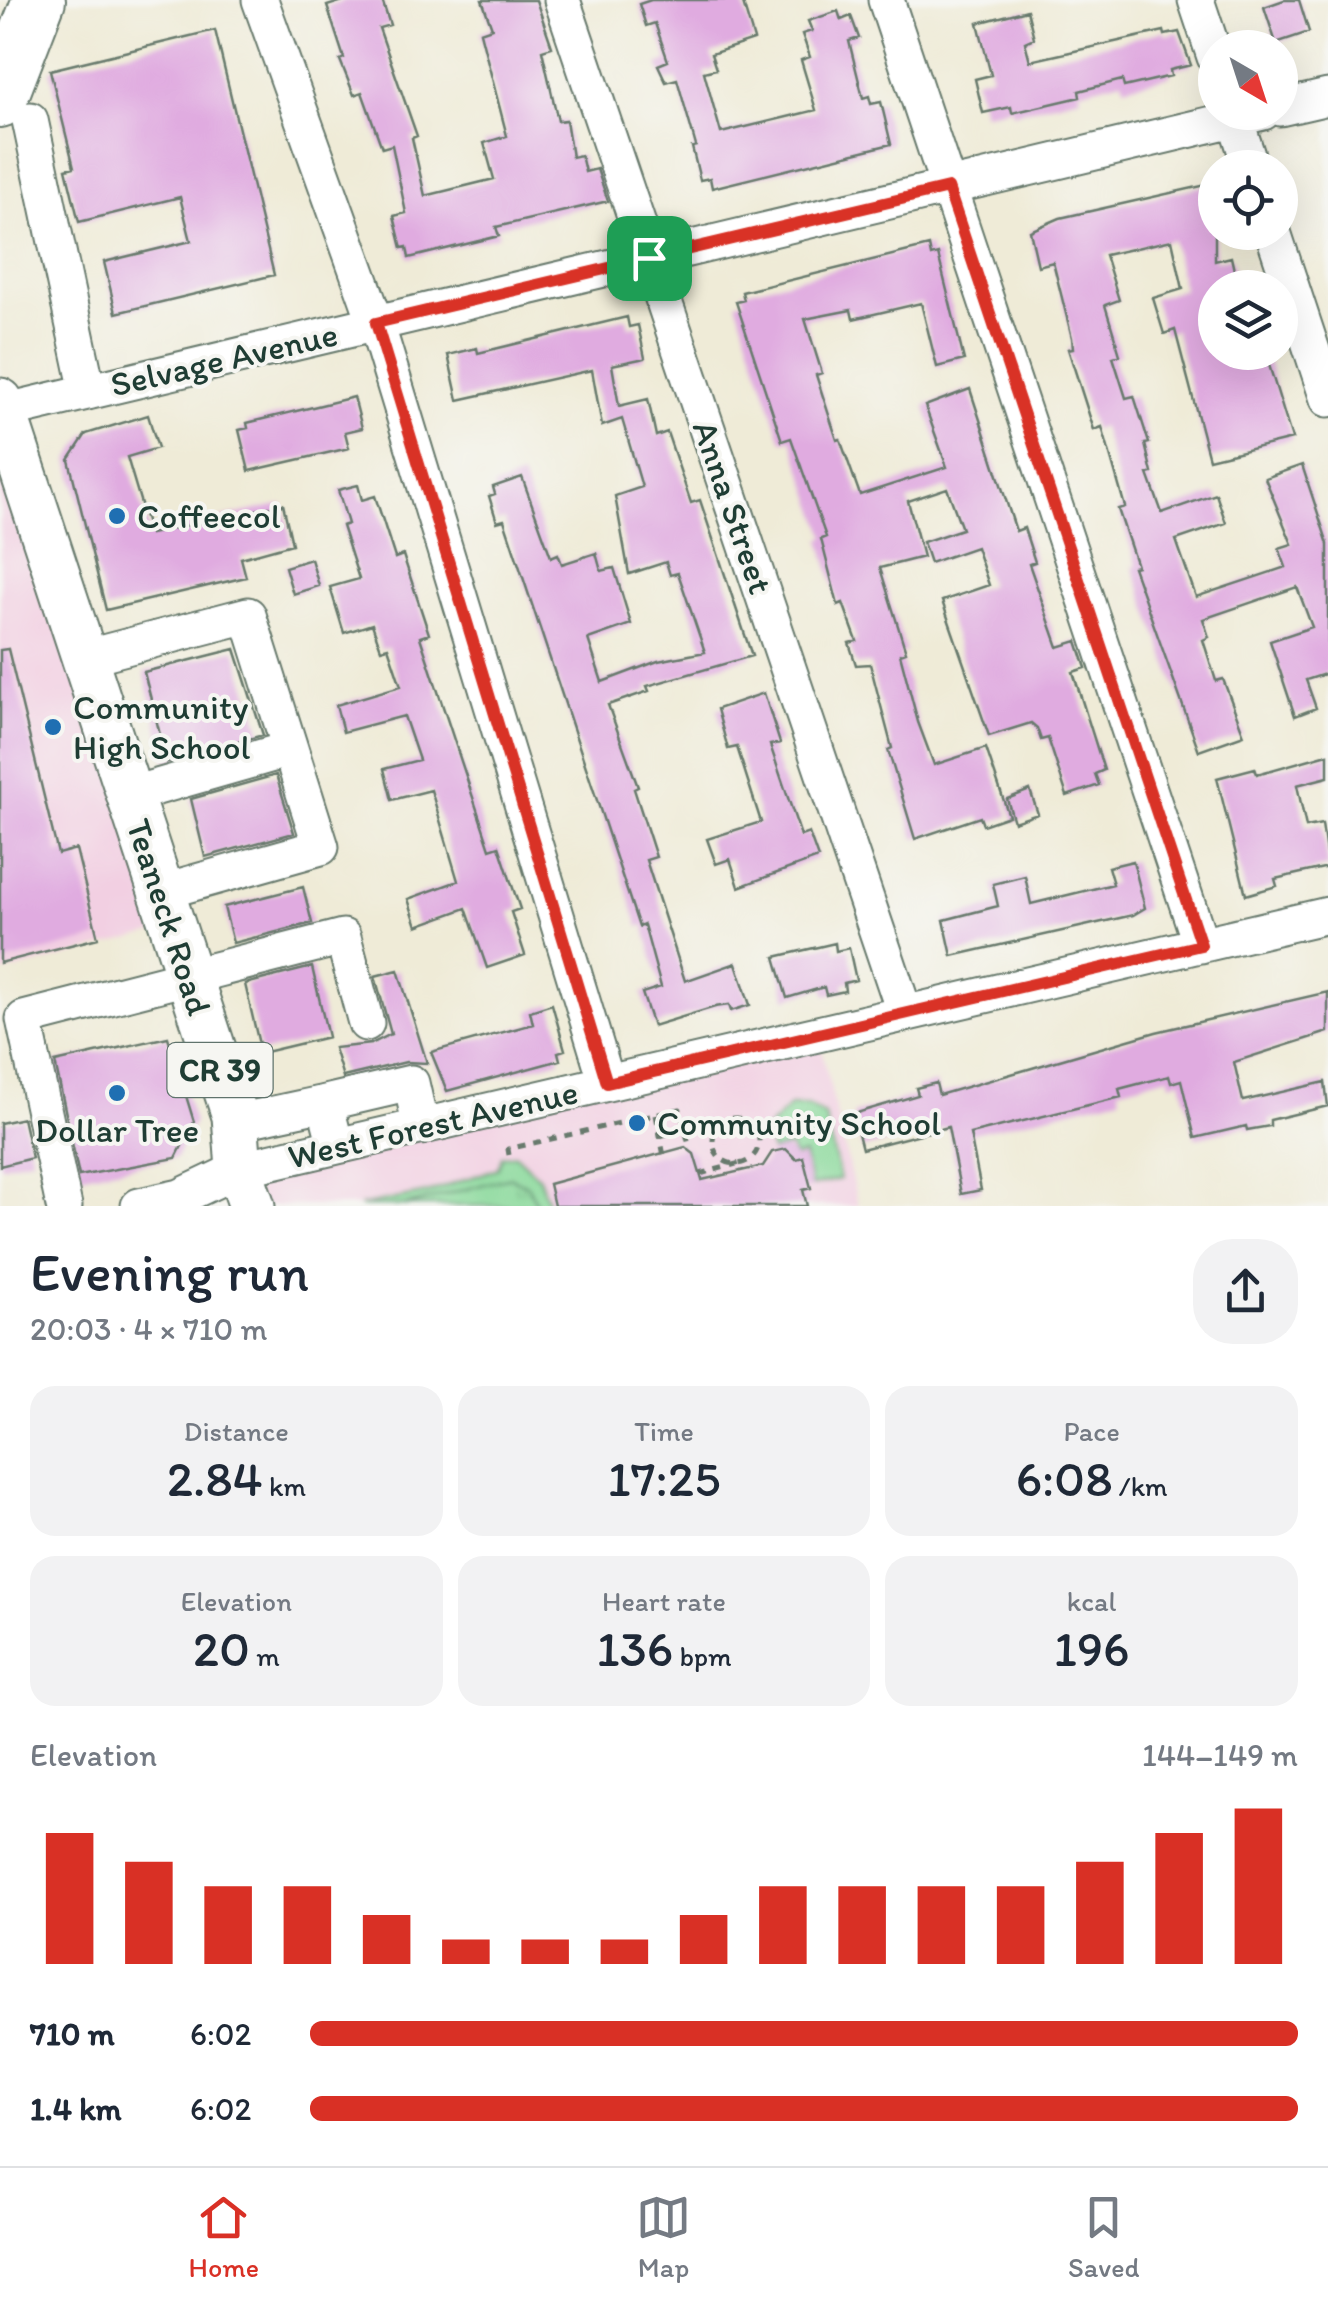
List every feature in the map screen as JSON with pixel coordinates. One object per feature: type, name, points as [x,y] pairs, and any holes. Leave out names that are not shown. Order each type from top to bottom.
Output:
[{"type":"highway","points":[[15,110],[39,0]]},
{"type":"main road","name":"Teaneck Road","points":[[5,431],[236,1122],[246,1188]]},
{"type":"street","name":"Anna Street","points":[[562,0],[905,1014]]},
{"type":"street","points":[[886,0],[1201,945]]},
{"type":"street","points":[[1196,0],[1206,30]]},
{"type":"street","points":[[259,3],[376,323],[607,1083]]},
{"type":"street","points":[[1298,104],[1328,97]]},
{"type":"street","points":[[15,110],[88,392]]},
{"type":"street","name":"Selvage Avenue","points":[[5,431],[88,392],[1198,126]]},
{"type":"street","points":[[1279,250],[1328,399]]},
{"type":"street","points":[[84,658],[248,615],[321,847],[161,892]]},
{"type":"street","points":[[129,795],[290,749]]},
{"type":"street","name":"West Forest Avenue","points":[[140,1206],[180,1196],[246,1188],[336,1146],[1328,915]]},
{"type":"street","points":[[64,1206],[24,1019],[188,974],[342,938],[366,1023]]},
{"type":"street","points":[[236,1122],[410,1083],[421,1127]]},
{"type":"street","points":[[325,1103],[336,1146]]},
{"type":"path","points":[[509,1155],[508,1150],[680,1109],[690,1150]]},
{"type":"path","points":[[656,1115],[664,1156]]},
{"type":"path","points":[[700,1174],[741,1167],[754,1154],[756,1131],[746,1120],[730,1119],[718,1126],[713,1140],[716,1154],[741,1167]]},
{"type":"path","points":[[660,1136],[685,1129]]},
{"type":"path","points":[[758,1142],[768,1140]]},
{"type":"shaded area","name":"Community High School","points":[[0,457],[173,928],[0,974]]},
{"type":"shaded area","name":"Community School","points":[[818,1034],[858,1206],[252,1206],[239,1169]]},
{"type":"green space","points":[[790,1106],[808,1106],[825,1116],[840,1179],[811,1186],[804,1155],[793,1157],[790,1146],[771,1151],[767,1129]]},
{"type":"green space","points":[[515,1154],[539,1177],[549,1206],[538,1206],[527,1185],[510,1177],[404,1206],[359,1206],[427,1193],[498,1168],[502,1156]]},
{"type":"green space","points":[[510,1177],[527,1185],[538,1206],[404,1206]]},
{"type":"building","points":[[346,0],[382,0],[390,25],[379,28],[417,136],[412,138],[425,196],[494,179],[484,143],[507,136],[480,32],[492,28],[482,0],[536,0],[552,47],[542,50],[558,121],[566,120],[572,157],[581,155],[585,172],[597,169],[608,201],[496,227],[499,236],[409,258],[407,247],[402,248],[394,216],[406,213],[392,145],[382,148],[362,92],[354,95],[340,60],[344,58],[327,6]]},
{"type":"building","points":[[651,0],[742,0],[754,40],[711,54],[716,69],[704,72],[721,133],[816,110],[801,60],[810,57],[802,34],[812,31],[808,21],[838,11],[841,20],[851,16],[859,38],[849,41],[863,98],[869,96],[871,104],[881,102],[891,144],[712,188],[710,178],[700,180],[692,147],[696,146],[677,79],[666,82],[658,65],[668,61],[655,23],[646,26],[639,4]]},
{"type":"building","points":[[1299,0],[1309,32],[1298,36],[1298,30],[1272,30],[1264,7]]},
{"type":"building","points":[[1027,10],[1034,38],[1025,42],[1030,61],[1164,31],[1165,35],[1179,32],[1191,65],[1170,70],[1171,76],[1124,87],[1122,80],[1079,91],[1080,97],[1012,113],[1011,107],[983,113],[975,79],[991,75],[978,23]]},
{"type":"building","points":[[215,30],[274,275],[116,313],[104,262],[191,241],[180,197],[79,222],[66,169],[74,167],[50,70]]},
{"type":"building","points":[[1198,187],[1198,250],[1215,250],[1215,261],[1231,257],[1234,270],[1198,270],[1198,370],[1271,370],[1292,439],[1209,459],[1175,330],[1164,334],[1153,298],[1183,289],[1172,240],[1105,255],[1119,300],[1105,305],[1120,355],[1113,357],[1126,398],[1134,396],[1149,443],[1145,444],[1152,473],[1148,474],[1162,513],[1216,494],[1226,523],[1176,540],[1196,597],[1286,567],[1279,548],[1292,544],[1265,478],[1302,465],[1328,544],[1328,673],[1306,680],[1316,708],[1295,716],[1270,641],[1312,627],[1297,587],[1203,619],[1209,637],[1203,640],[1216,681],[1223,679],[1244,735],[1199,751],[1133,567],[1137,566],[1118,509],[1125,507],[1102,427],[1094,430],[1068,349],[1073,348],[1072,338],[1053,262],[1038,266],[1030,231],[1060,218]]},
{"type":"building","points":[[929,246],[931,256],[938,254],[964,360],[937,367],[921,303],[853,319],[851,310],[805,319],[822,373],[816,375],[837,440],[840,439],[860,495],[947,467],[925,406],[970,389],[1016,531],[1024,528],[1035,562],[1029,564],[1058,647],[1077,641],[1086,668],[1073,672],[1104,770],[1095,774],[1099,785],[1067,796],[1048,738],[1041,740],[1031,723],[989,736],[942,601],[989,585],[976,547],[930,563],[923,542],[962,529],[947,488],[908,501],[923,557],[880,568],[906,652],[900,654],[918,722],[934,765],[986,748],[1009,816],[983,825],[980,817],[915,839],[888,750],[892,748],[870,664],[856,665],[849,643],[857,641],[843,603],[838,605],[821,539],[826,537],[791,438],[782,441],[736,302],[744,300],[742,292]]},
{"type":"building","points":[[627,317],[629,327],[638,325],[645,358],[612,365],[619,406],[648,399],[656,436],[667,432],[691,503],[700,500],[752,656],[647,686],[649,691],[608,705],[638,787],[634,789],[656,857],[646,860],[685,981],[736,963],[750,1005],[731,1011],[729,1005],[715,1007],[653,1026],[642,993],[661,987],[644,925],[639,927],[504,520],[497,522],[489,496],[495,494],[493,487],[522,477],[551,557],[558,554],[562,564],[596,553],[601,571],[614,568],[631,624],[588,639],[602,682],[658,661],[705,652],[678,573],[670,575],[666,562],[629,574],[615,496],[642,487],[622,419],[602,426],[592,370],[458,400],[448,355],[477,348],[478,353]]},
{"type":"building","points":[[354,397],[362,428],[345,432],[349,448],[249,471],[239,430],[248,428],[247,423]]},
{"type":"building","points":[[148,415],[158,448],[127,457],[150,534],[283,504],[292,544],[241,558],[246,577],[106,610],[69,460],[86,434]]},
{"type":"building","points":[[358,485],[362,500],[375,496],[395,558],[403,555],[429,634],[420,637],[490,849],[499,846],[520,909],[511,912],[525,955],[487,968],[466,908],[417,926],[408,899],[458,881],[431,790],[392,800],[384,769],[419,760],[404,716],[343,732],[336,705],[401,686],[388,647],[381,649],[372,624],[344,633],[330,587],[359,579],[342,526],[348,524],[338,490]]},
{"type":"building","points":[[311,559],[319,586],[293,594],[285,567]]},
{"type":"building","points":[[8,649],[58,854],[76,849],[98,938],[0,963],[0,650]]},
{"type":"building","points":[[235,649],[263,735],[167,762],[144,672]]},
{"type":"building","points":[[764,693],[780,743],[770,745],[801,836],[809,833],[818,858],[739,887],[730,859],[716,864],[707,839],[761,822],[737,747],[728,749],[717,709]]},
{"type":"building","points":[[1328,754],[1328,777],[1297,785],[1306,827],[1322,824],[1328,867],[1275,879],[1277,886],[1246,895],[1217,778],[1255,768],[1257,774]]},
{"type":"building","points":[[276,775],[294,833],[205,857],[191,799]]},
{"type":"building","points":[[1030,790],[1038,814],[1014,822],[1007,799]]},
{"type":"building","points":[[1133,861],[1145,908],[1133,915],[952,956],[944,920],[998,906],[993,884],[1025,876],[1031,904],[1113,884],[1108,867]]},
{"type":"building","points":[[303,887],[312,923],[233,943],[224,907]]},
{"type":"building","points":[[835,943],[836,951],[849,948],[856,980],[844,983],[845,991],[826,995],[824,987],[787,998],[775,957]]},
{"type":"building","points":[[312,967],[328,1037],[261,1053],[245,984]]},
{"type":"building","points":[[398,970],[427,1063],[406,1062],[343,1077],[334,1048],[371,1044],[391,1034],[375,976]]},
{"type":"building","points":[[1328,992],[1328,1032],[1234,1062],[1243,1101],[1325,1082],[1328,1106],[1270,1120],[1270,1126],[1247,1130],[1246,1126],[1195,1138],[1181,1080],[1171,1083],[1169,1076],[1119,1089],[1121,1097],[970,1134],[981,1190],[961,1194],[948,1127],[862,1149],[853,1114],[918,1095],[916,1088],[936,1083],[939,1095],[1156,1032]]},
{"type":"building","points":[[552,1004],[565,1050],[558,1052],[560,1060],[447,1091],[431,1052],[533,1024],[530,1011]]},
{"type":"building","name":"Dollar Tree","points":[[168,1037],[194,1122],[176,1158],[79,1176],[55,1062]]},
{"type":"building","points":[[23,1118],[32,1158],[0,1166],[0,1123]]},
{"type":"building","points":[[685,1147],[694,1154],[702,1180],[763,1166],[772,1152],[786,1149],[796,1159],[803,1157],[811,1188],[803,1190],[807,1206],[554,1206],[549,1184]]},
{"type":"place","name":"Coffeecol","points":[[117,516]]},
{"type":"place","name":"Community High School","points":[[53,727]]},
{"type":"place","name":"Dollar Tree","points":[[117,1093]]},
{"type":"place","name":"Community School","points":[[637,1123]]},
{"type":"route","points":[[948,188],[1201,945],[607,1083],[376,323],[649,258],[948,188]]}]
